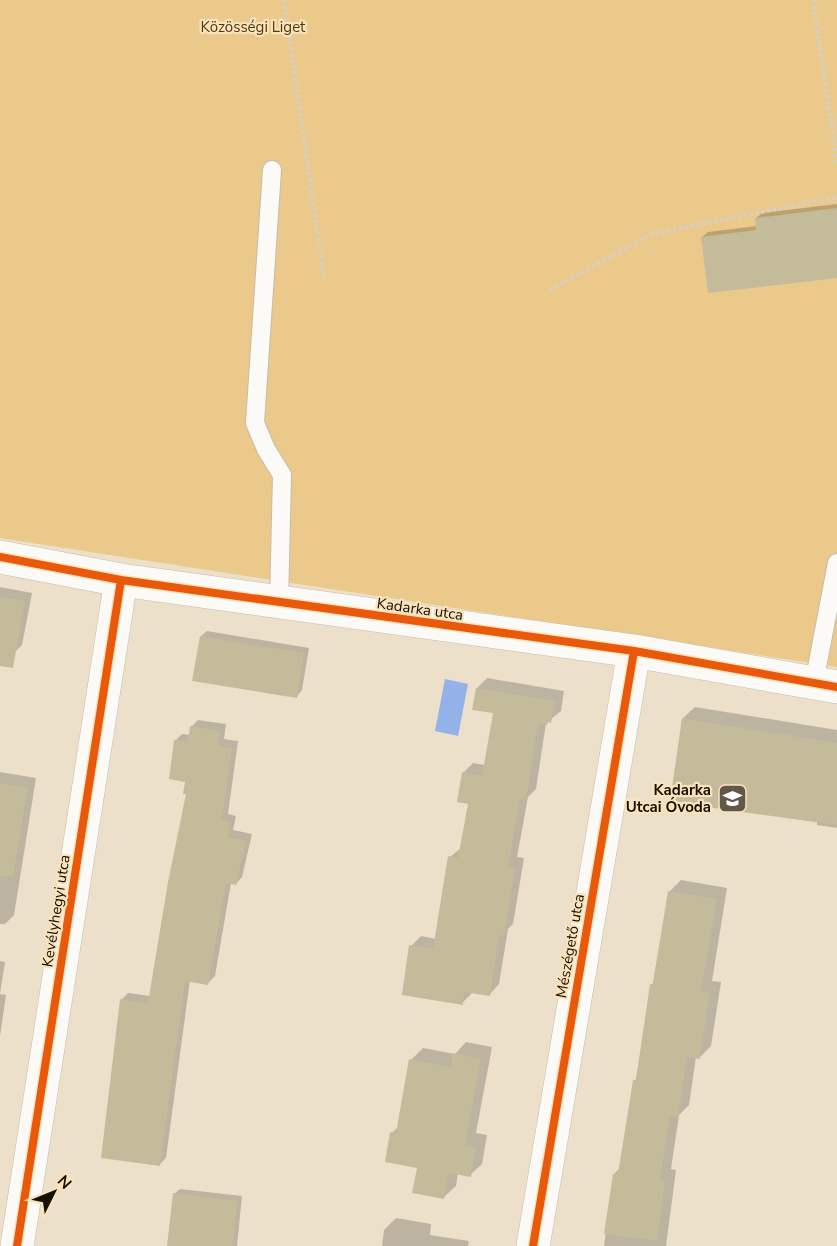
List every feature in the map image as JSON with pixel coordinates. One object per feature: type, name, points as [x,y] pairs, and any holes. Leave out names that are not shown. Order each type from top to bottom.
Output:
[{"type":"street","name":"Kadarka utca","points":[[0,557],[121,580],[279,604],[634,651],[826,685]]},
{"type":"street","name":"Kevélyhegyi utca","points":[[17,1246],[121,580]]},
{"type":"street","name":"Mészégető utca","points":[[533,1246],[634,651]]},
{"type":"lane","points":[[272,170],[255,423],[266,449],[282,475],[279,604]]},
{"type":"lane","points":[[826,685],[837,563]]},
{"type":"path","points":[[284,0],[324,277]]},
{"type":"path","points":[[813,0],[837,162]]},
{"type":"path","points":[[550,290],[651,234],[837,197]]},
{"type":"green space","name":"Közösségi Liget","points":[[0,0],[837,0],[837,667],[0,538]]},
{"type":"water","points":[[445,679],[468,684],[458,736],[435,731]]},
{"type":"building","points":[[837,208],[837,278],[708,293],[701,237],[756,230],[755,218]]},
{"type":"building","points":[[0,597],[25,601],[13,668],[0,666]]},
{"type":"building","points":[[200,636],[304,653],[297,698],[192,681]]},
{"type":"building","points":[[476,688],[555,701],[551,723],[538,724],[526,801],[520,800],[508,867],[515,868],[504,936],[499,935],[490,996],[464,992],[463,1005],[402,995],[409,945],[433,949],[448,856],[458,858],[468,804],[457,802],[462,772],[482,776],[493,713],[472,710]]},
{"type":"building","points":[[682,718],[837,743],[837,825],[670,802]]},
{"type":"building","points":[[190,726],[220,731],[218,746],[232,748],[222,820],[231,822],[228,837],[246,841],[236,885],[226,883],[208,985],[185,981],[160,1166],[101,1158],[120,999],[148,1003],[168,882],[186,794],[183,794],[185,782],[169,779],[174,740],[188,741]]},
{"type":"building","points":[[0,783],[28,787],[13,877],[0,876]]},
{"type":"building","points":[[668,891],[717,899],[701,992],[710,993],[700,1059],[687,1057],[678,1118],[670,1117],[660,1180],[665,1181],[657,1241],[604,1234],[613,1174],[618,1174],[633,1080],[636,1080],[650,984],[653,984]]},
{"type":"building","points":[[453,1053],[481,1059],[465,1145],[476,1147],[471,1177],[449,1173],[444,1199],[412,1193],[417,1168],[385,1162],[390,1132],[396,1133],[409,1059],[451,1067]]},
{"type":"building","points":[[173,1193],[237,1201],[233,1246],[167,1246]]},
{"type":"cycle path","points":[[0,557],[121,580],[634,651],[837,687]]},
{"type":"cycle path","points":[[17,1246],[121,580]]},
{"type":"cycle path","points":[[533,1246],[634,651]]},
{"type":"place","name":"Kadarka Utcai Óvoda","points":[[732,799]]}]
